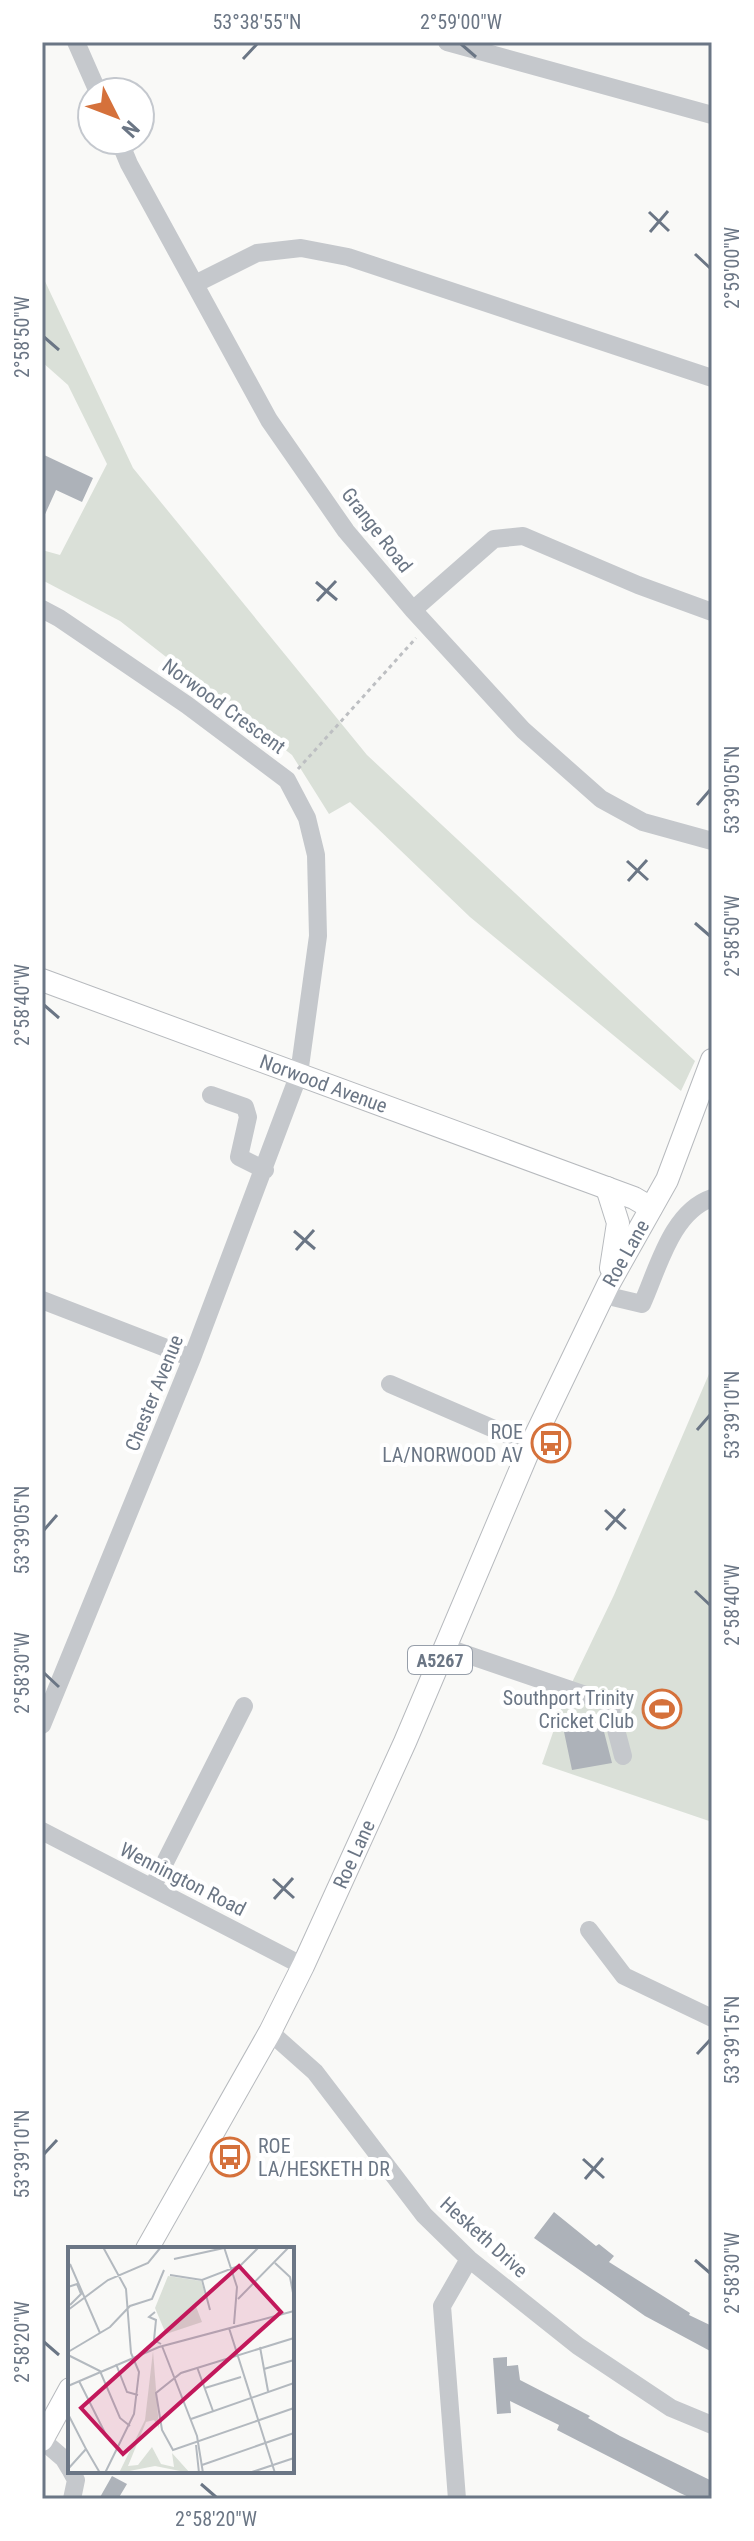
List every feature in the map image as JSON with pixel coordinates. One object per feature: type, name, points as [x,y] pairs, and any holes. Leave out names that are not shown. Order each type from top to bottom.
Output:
[{"type":"main road","name":"Norwood Avenue","points":[[42,980],[634,1198],[651,1208]]},
{"type":"main road","name":"Roe Lane","points":[[148,2247],[270,2032],[303,1966],[405,1742],[531,1445],[606,1290],[667,1180],[712,1060]]},
{"type":"main road","points":[[606,1290],[618,1223],[607,1188]]},
{"type":"main road","points":[[42,2440],[68,2393]]},
{"type":"street","points":[[76,42],[91,76]]},
{"type":"street","points":[[447,42],[712,115]]},
{"type":"street","name":"Grange Road","points":[[127,156],[269,420],[346,531],[413,610],[523,730],[601,799],[643,822],[712,841]]},
{"type":"street","points":[[195,284],[257,253],[301,248],[348,257],[712,378]]},
{"type":"street","points":[[413,610],[494,539],[523,536],[638,585],[712,612]]},
{"type":"street","name":"Norwood Crescent","points":[[42,609],[187,705],[287,780],[307,818],[316,855],[318,936],[299,1074]]},
{"type":"street","name":"Chester Avenue","points":[[42,1725],[192,1358],[299,1074]]},
{"type":"street","points":[[211,1095],[245,1107],[248,1117],[239,1157],[265,1170]]},
{"type":"street","points":[[606,1290],[642,1304],[678,1224],[712,1198]]},
{"type":"street","points":[[42,1300],[192,1358]]},
{"type":"street","points":[[390,1384],[531,1445]]},
{"type":"street","points":[[445,1647],[609,1703],[623,1756]]},
{"type":"street","points":[[152,1888],[244,1706]]},
{"type":"street","name":"Wennington Road","points":[[42,1831],[303,1966]]},
{"type":"street","points":[[589,1930],[624,1976],[712,2018]]},
{"type":"street","name":"Hesketh Drive","points":[[270,2032],[315,2072],[424,2215],[469,2259],[578,2346],[671,2408],[712,2425]]},
{"type":"street","points":[[457,2499],[442,2306],[469,2259]]},
{"type":"street","points":[[42,2440],[68,2466]]},
{"type":"street","points":[[72,2473],[76,2480],[72,2499]]},
{"type":"path","points":[[287,780],[427,625]]},
{"type":"shaded area","points":[[42,275],[133,468],[367,755],[695,1061],[681,1091],[470,917],[350,802],[329,814],[292,755],[120,621],[42,580],[42,550],[60,555],[107,464],[68,385],[42,362]]},
{"type":"shaded area","points":[[712,1367],[712,1822],[542,1764],[566,1695],[614,1595]]},
{"type":"building","points":[[42,454],[93,478],[82,502],[56,490],[42,521]]},
{"type":"building","points":[[601,1720],[612,1763],[572,1770],[563,1727]]},
{"type":"building","points":[[554,2212],[596,2246],[599,2244],[614,2256],[609,2262],[689,2315],[712,2326],[712,2352],[645,2316],[534,2238]]},
{"type":"building","points":[[507,2357],[507,2366],[518,2365],[520,2380],[590,2416],[588,2418],[620,2436],[712,2481],[712,2499],[693,2499],[680,2493],[557,2430],[559,2425],[510,2401],[511,2413],[497,2414],[493,2358]]},
{"type":"building","points":[[112,2476],[127,2484],[118,2499],[99,2499]]},
{"type":"place","name":"ROE LA/NORWOOD AV","points":[[551,1443]]},
{"type":"place","name":"Southport Trinity Cricket Club","points":[[662,1709]]},
{"type":"place","name":"ROE LA/HESKETH DR","points":[[230,2157]]}]
